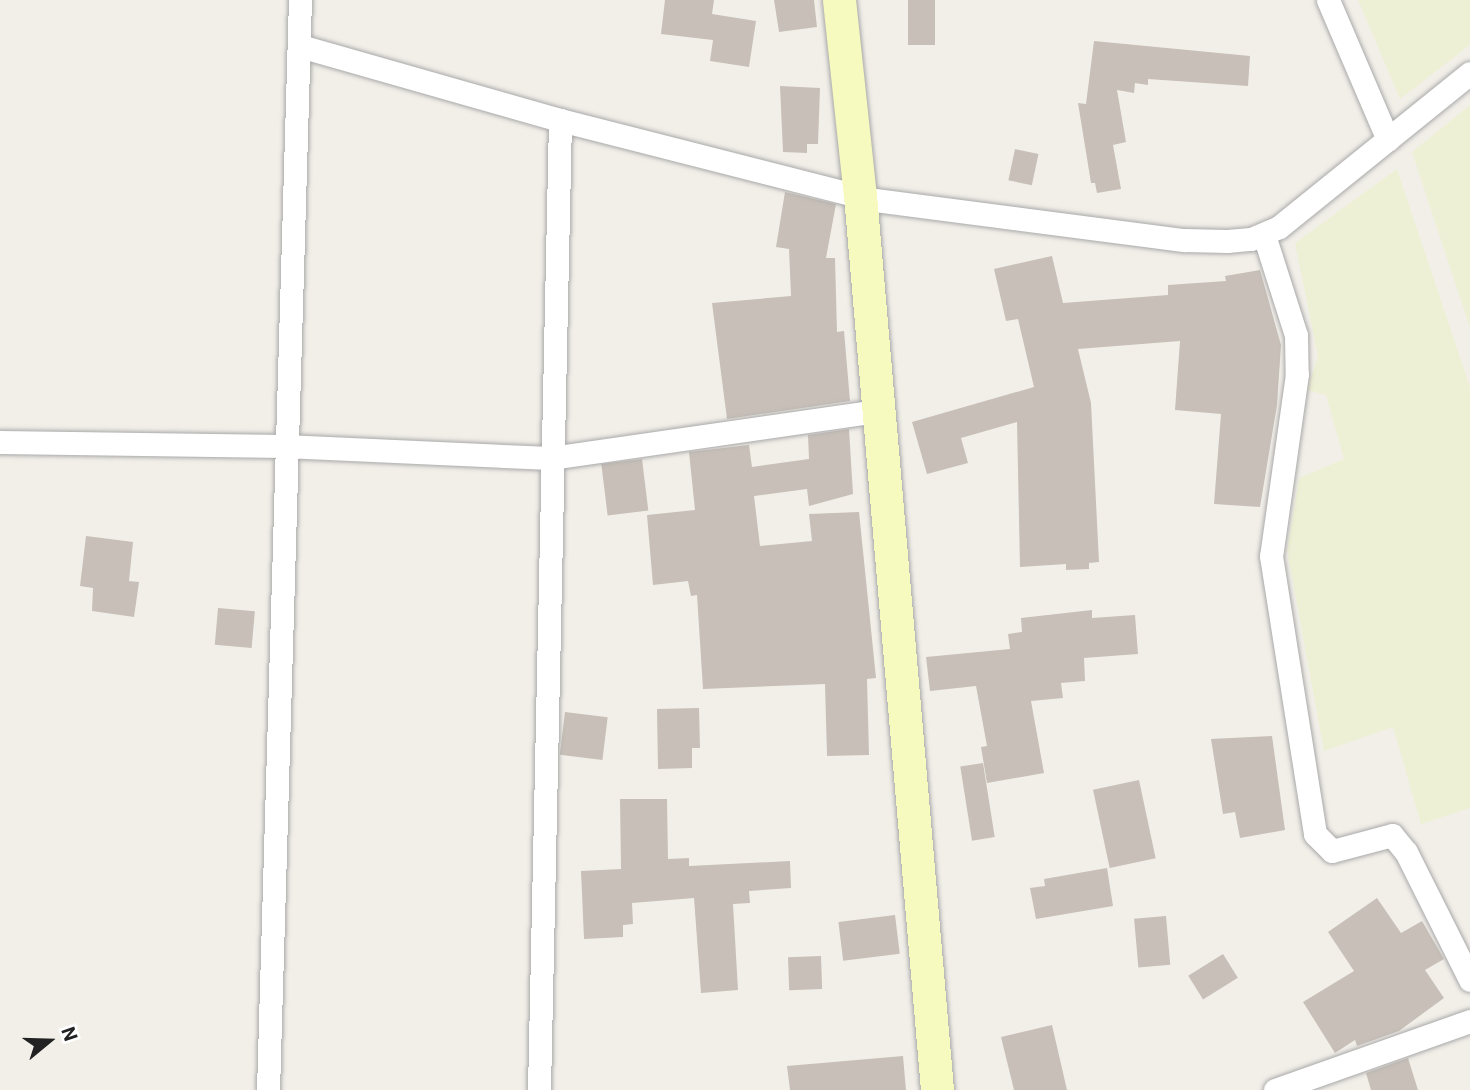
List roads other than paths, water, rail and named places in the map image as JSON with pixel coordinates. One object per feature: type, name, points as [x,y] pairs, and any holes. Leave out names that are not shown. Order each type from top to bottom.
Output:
[{"type":"street","points":[[268,1090],[284,446],[300,0]]},
{"type":"street","points":[[839,0],[860,195],[937,1090]]},
{"type":"street","points":[[1328,0],[1388,140]]},
{"type":"street","points":[[300,46],[560,120],[860,195],[1185,240],[1238,241],[1264,235],[1470,73]]},
{"type":"street","points":[[539,1090],[560,120]]},
{"type":"street","points":[[1264,235],[1296,335],[1297,374],[1271,556],[1315,834],[1332,851],[1392,835],[1406,852],[1470,980]]},
{"type":"street","points":[[0,442],[284,446],[551,458],[879,411]]},
{"type":"street","points":[[1275,1090],[1470,1021]]}]
